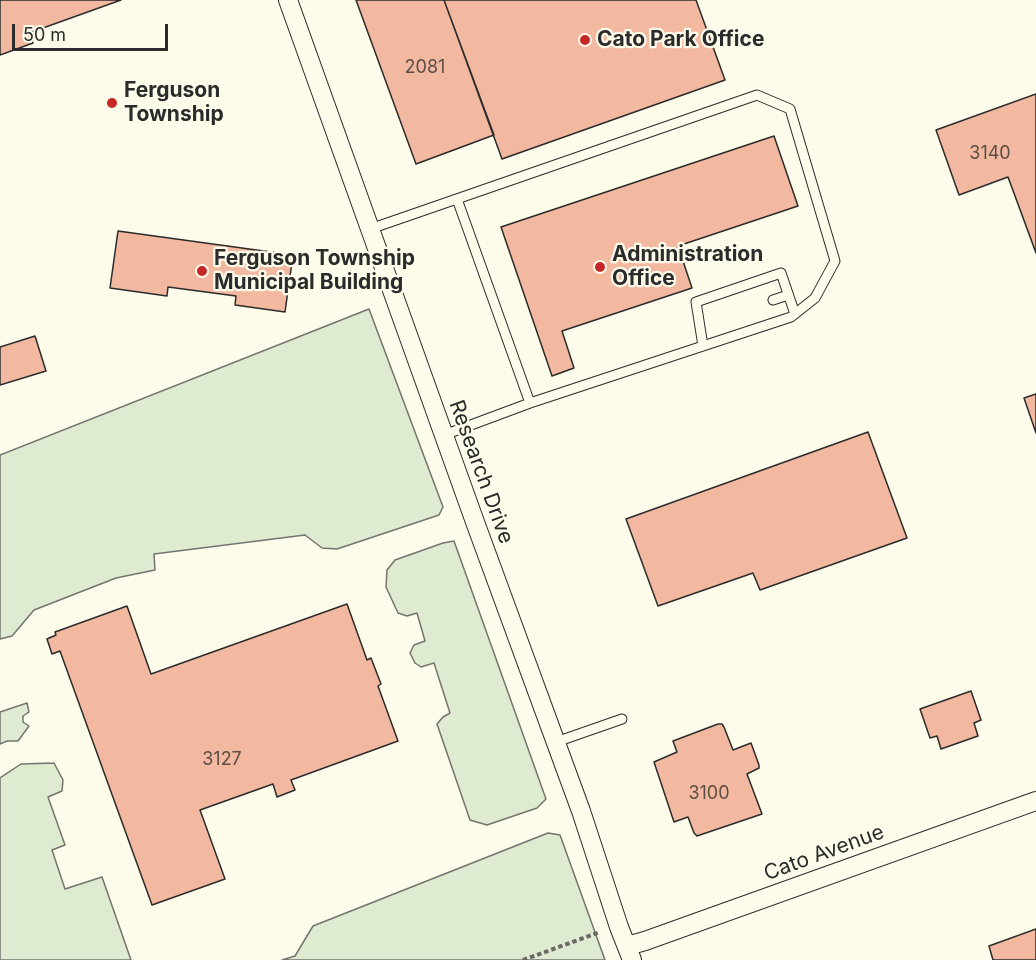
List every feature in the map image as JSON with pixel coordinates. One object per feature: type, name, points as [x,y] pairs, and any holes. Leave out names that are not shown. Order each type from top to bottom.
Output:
[{"type":"street","name":"Research Drive","points":[[288,0],[630,953]]},
{"type":"street","name":"Cato Avenue","points":[[630,953],[1036,801]]},
{"type":"lane","points":[[370,229],[757,96],[790,110],[835,261],[815,298],[791,317],[530,403],[444,435]]},
{"type":"lane","points":[[457,199],[530,403]]},
{"type":"lane","points":[[704,346],[704,323],[696,302],[781,273],[795,314]]},
{"type":"lane","points":[[773,300],[788,295]]},
{"type":"lane","points":[[556,742],[622,719]]},
{"type":"path","points":[[523,960],[600,932]]},
{"type":"green space","points":[[369,309],[443,507],[439,515],[337,549],[322,548],[305,535],[154,554],[155,570],[116,578],[34,610],[12,636],[0,639],[0,455]]},
{"type":"green space","points":[[454,541],[546,799],[537,808],[487,825],[470,820],[437,724],[450,713],[434,663],[421,667],[415,663],[410,653],[414,645],[425,641],[417,613],[407,616],[398,613],[386,587],[387,570],[395,560]]},
{"type":"green space","points":[[27,703],[29,712],[23,716],[23,722],[29,726],[18,741],[7,741],[0,744],[0,712]]},
{"type":"green space","points":[[54,763],[63,780],[62,791],[48,797],[65,845],[52,850],[65,889],[102,877],[131,960],[0,960],[0,778],[21,764]]},
{"type":"green space","points":[[548,833],[560,835],[605,960],[282,960],[295,956],[313,926]]},
{"type":"building","points":[[0,0],[121,0],[29,33],[33,43],[0,55]]},
{"type":"building","points":[[356,0],[444,0],[494,135],[416,164]]},
{"type":"building","name":"Cato Park Office","points":[[444,0],[696,0],[725,80],[502,159]]},
{"type":"building","points":[[1036,94],[1036,253],[1008,177],[959,195],[936,130]]},
{"type":"building","name":"Administration Office","points":[[774,136],[798,206],[678,246],[692,288],[562,331],[574,368],[552,376],[501,227]]},
{"type":"building","name":"Ferguson Township Municipal Building","points":[[118,231],[293,255],[285,312],[235,305],[236,296],[168,287],[167,296],[110,288]]},
{"type":"building","points":[[35,336],[46,371],[0,385],[0,347]]},
{"type":"building","points":[[1036,394],[1036,433],[1024,398]]},
{"type":"building","points":[[868,432],[907,538],[760,590],[753,573],[658,606],[626,519]]},
{"type":"building","points":[[347,604],[367,660],[371,658],[381,684],[378,686],[398,741],[291,780],[295,790],[277,797],[273,784],[200,810],[225,879],[152,905],[60,651],[52,654],[47,639],[56,635],[55,632],[127,606],[151,674]]},
{"type":"building","points":[[971,691],[981,720],[974,723],[978,736],[941,749],[937,736],[930,738],[920,709]]},
{"type":"building","points":[[718,724],[724,727],[733,750],[751,743],[759,768],[747,774],[762,814],[697,836],[688,817],[674,822],[654,762],[677,752],[673,741]]},
{"type":"building","points":[[1036,929],[1036,960],[993,960],[989,946]]},
{"type":"place","name":"Cato Park Office","points":[[585,40]]},
{"type":"place","name":"Ferguson Township","points":[[112,103]]},
{"type":"place","name":"Administration Office","points":[[600,267]]},
{"type":"place","name":"Ferguson Township Municipal Building","points":[[202,271]]}]
